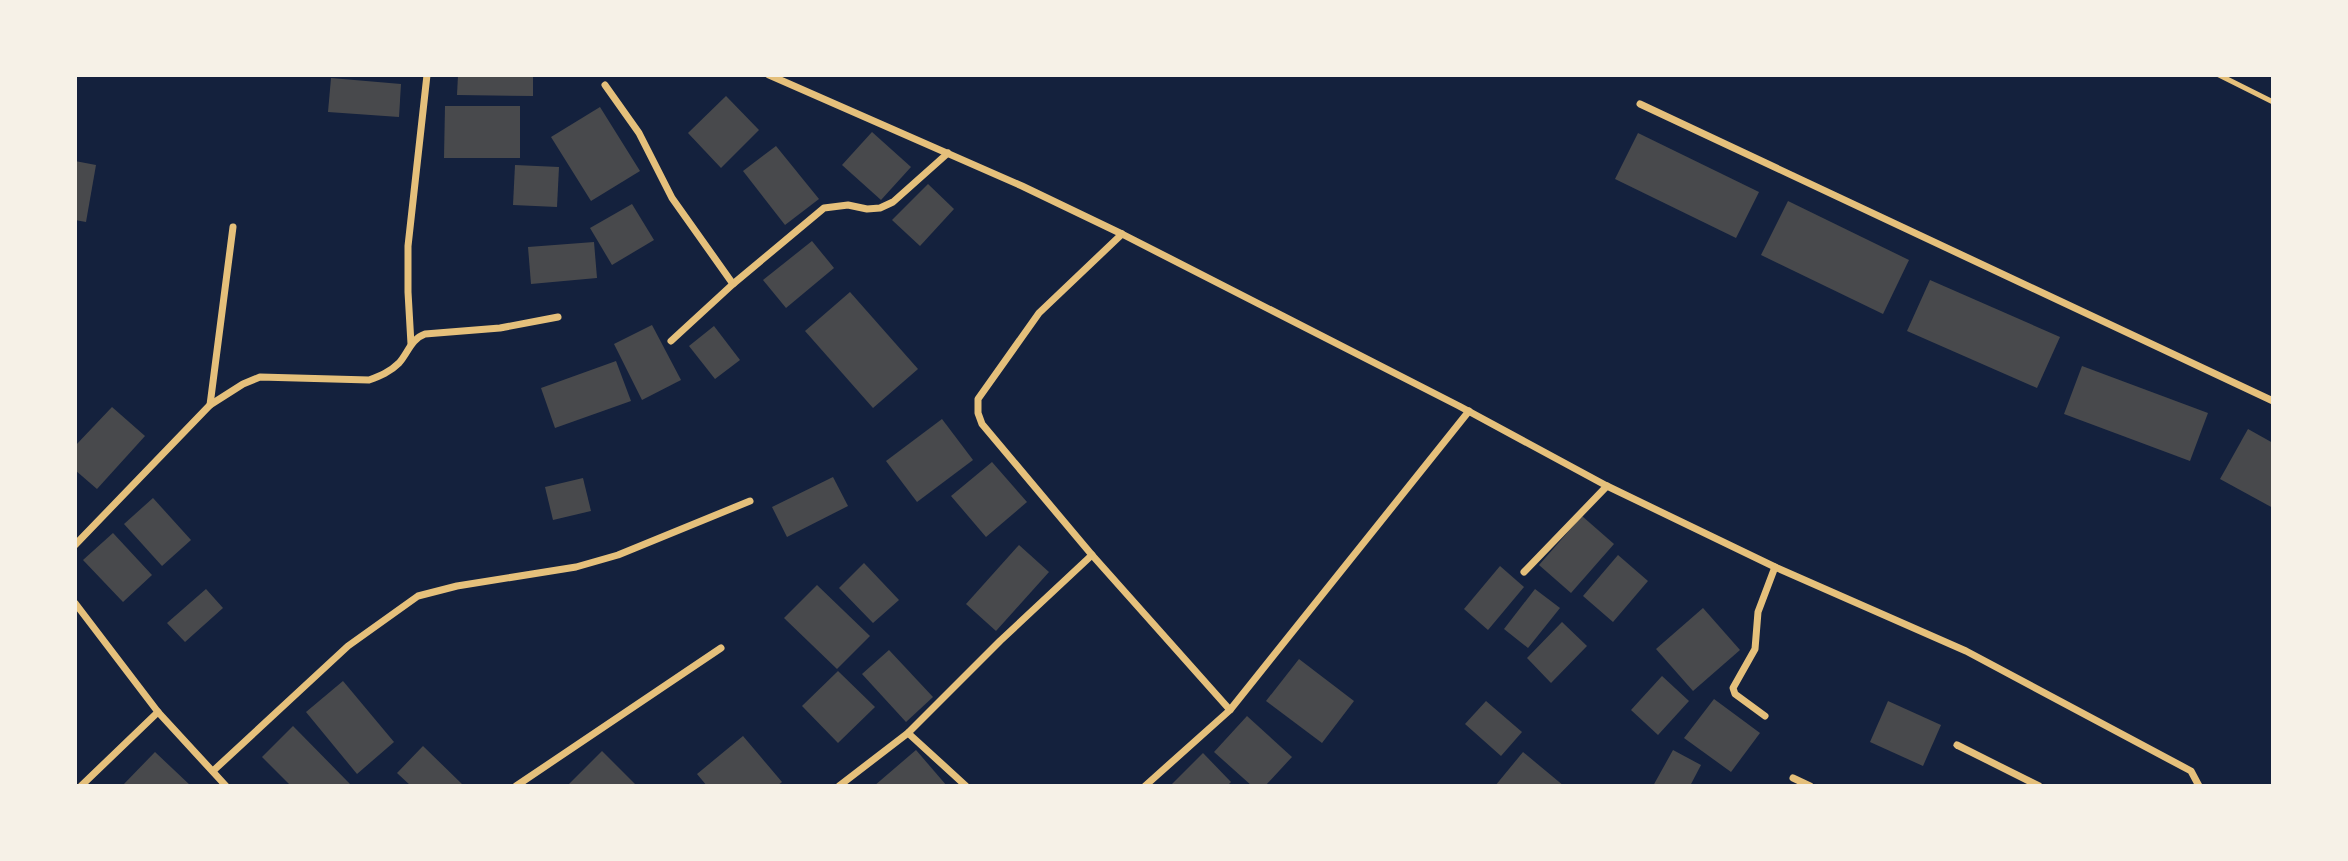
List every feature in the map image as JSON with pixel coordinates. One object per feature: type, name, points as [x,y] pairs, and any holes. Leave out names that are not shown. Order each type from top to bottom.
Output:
[{"type":"street","points":[[411,345],[408,246],[427,75]]},
{"type":"street","points":[[769,75],[1023,186],[1469,411],[1607,486],[1775,567],[1966,651],[2191,771],[2199,786]]},
{"type":"street","points":[[605,85],[639,133],[672,198],[733,285]]},
{"type":"street","points":[[1640,104],[2273,401]]},
{"type":"street","points":[[671,341],[824,208],[848,205],[867,209],[887,205],[948,153]]},
{"type":"street","points":[[209,405],[233,227]]},
{"type":"street","points":[[1122,234],[1039,313],[978,399],[978,413],[982,424],[1092,555],[1230,710]]},
{"type":"street","points":[[75,545],[209,405],[243,384],[260,377],[369,380],[388,373],[400,363],[417,337],[425,334],[490,329],[558,317]]},
{"type":"street","points":[[1145,786],[1230,710],[1469,411]]},
{"type":"street","points":[[1524,572],[1607,486]]},
{"type":"street","points":[[213,771],[348,646],[418,596],[457,586],[576,567],[618,555],[750,501]]},
{"type":"street","points":[[839,786],[908,733],[1000,641],[1092,555]]},
{"type":"street","points":[[1765,716],[1735,694],[1733,688],[1755,649],[1758,611],[1775,567]]},
{"type":"street","points":[[75,603],[158,712],[226,786]]},
{"type":"street","points":[[516,786],[721,648]]},
{"type":"street","points":[[81,786],[158,712]]},
{"type":"street","points":[[908,733],[966,786]]},
{"type":"street","points":[[1957,745],[2039,786]]},
{"type":"street","points":[[1793,778],[1810,786]]},
{"type":"lane","points":[[2219,75],[2273,102]]},
{"type":"building","points":[[458,75],[533,75],[533,96],[457,95]]},
{"type":"building","points":[[331,78],[401,84],[399,117],[328,112]]},
{"type":"building","points":[[726,96],[759,130],[721,168],[688,133]]},
{"type":"building","points":[[445,106],[520,106],[520,158],[444,158]]},
{"type":"building","points":[[600,107],[640,171],[591,201],[551,137]]},
{"type":"building","points":[[872,132],[911,167],[881,200],[842,165]]},
{"type":"building","points":[[1638,133],[1759,192],[1736,238],[1615,179]]},
{"type":"building","points":[[776,146],[819,199],[785,225],[743,171]]},
{"type":"building","points":[[75,161],[96,165],[86,222],[75,220]]},
{"type":"building","points":[[515,165],[559,167],[557,207],[513,205]]},
{"type":"building","points":[[928,184],[954,209],[920,246],[892,220]]},
{"type":"building","points":[[1788,201],[1909,260],[1883,314],[1761,255]]},
{"type":"building","points":[[632,204],[654,240],[612,265],[590,228]]},
{"type":"building","points":[[812,241],[834,268],[786,308],[763,280]]},
{"type":"building","points":[[594,242],[597,278],[531,284],[528,247]]},
{"type":"building","points":[[1930,280],[2060,337],[2037,388],[1907,331]]},
{"type":"building","points":[[850,292],[918,369],[873,408],[805,331]]},
{"type":"building","points":[[652,325],[681,380],[642,400],[614,344]]},
{"type":"building","points":[[714,326],[740,360],[715,379],[689,346]]},
{"type":"building","points":[[616,361],[631,401],[555,428],[541,388]]},
{"type":"building","points":[[2082,366],[2208,413],[2190,461],[2064,414]]},
{"type":"building","points":[[112,407],[145,436],[97,489],[75,470],[75,446]]},
{"type":"building","points":[[942,419],[973,460],[917,502],[886,461]]},
{"type":"building","points":[[2248,429],[2273,443],[2273,508],[2220,479]]},
{"type":"building","points":[[992,462],[1027,502],[986,537],[951,496]]},
{"type":"building","points":[[833,477],[848,506],[787,537],[772,507]]},
{"type":"building","points":[[583,478],[591,511],[553,520],[545,487]]},
{"type":"building","points":[[153,498],[191,540],[162,566],[124,524]]},
{"type":"building","points":[[1582,516],[1614,544],[1571,593],[1539,565]]},
{"type":"building","points":[[113,533],[152,575],[123,602],[83,560]]},
{"type":"building","points":[[1019,545],[1049,572],[996,631],[966,604]]},
{"type":"building","points":[[1618,555],[1648,581],[1613,622],[1583,596]]},
{"type":"building","points":[[864,563],[899,600],[873,623],[839,588]]},
{"type":"building","points":[[1500,566],[1524,587],[1488,630],[1464,609]]},
{"type":"building","points":[[817,585],[870,636],[837,669],[784,618]]},
{"type":"building","points":[[206,589],[223,608],[185,642],[167,623]]},
{"type":"building","points":[[1535,589],[1560,608],[1528,648],[1504,629]]},
{"type":"building","points":[[1703,608],[1740,650],[1693,691],[1656,649]]},
{"type":"building","points":[[1562,622],[1587,646],[1551,683],[1527,658]]},
{"type":"building","points":[[889,650],[933,697],[906,722],[862,674]]},
{"type":"building","points":[[1299,659],[1354,701],[1322,743],[1266,701]]},
{"type":"building","points":[[838,671],[875,707],[838,743],[802,706]]},
{"type":"building","points":[[1662,676],[1689,701],[1658,735],[1631,710]]},
{"type":"building","points":[[343,681],[394,742],[357,774],[306,712]]},
{"type":"building","points":[[1714,699],[1760,733],[1731,772],[1684,738]]},
{"type":"building","points":[[1486,701],[1522,732],[1501,756],[1465,724]]},
{"type":"building","points":[[1888,701],[1941,725],[1923,766],[1870,742]]},
{"type":"building","points":[[1247,716],[1292,757],[1265,786],[1252,786],[1214,752]]},
{"type":"building","points":[[293,726],[352,786],[291,786],[262,757]]},
{"type":"building","points":[[743,736],[782,782],[777,786],[707,786],[697,774]]},
{"type":"building","points":[[423,746],[464,786],[411,786],[397,773]]},
{"type":"building","points":[[916,750],[947,786],[874,786]]},
{"type":"building","points":[[1673,750],[1701,765],[1690,786],[1653,786]]},
{"type":"building","points":[[602,751],[637,786],[567,786]]},
{"type":"building","points":[[155,752],[191,786],[122,786]]},
{"type":"building","points":[[1523,752],[1564,786],[1495,786]]},
{"type":"building","points":[[1203,753],[1231,782],[1227,786],[1170,786]]}]
